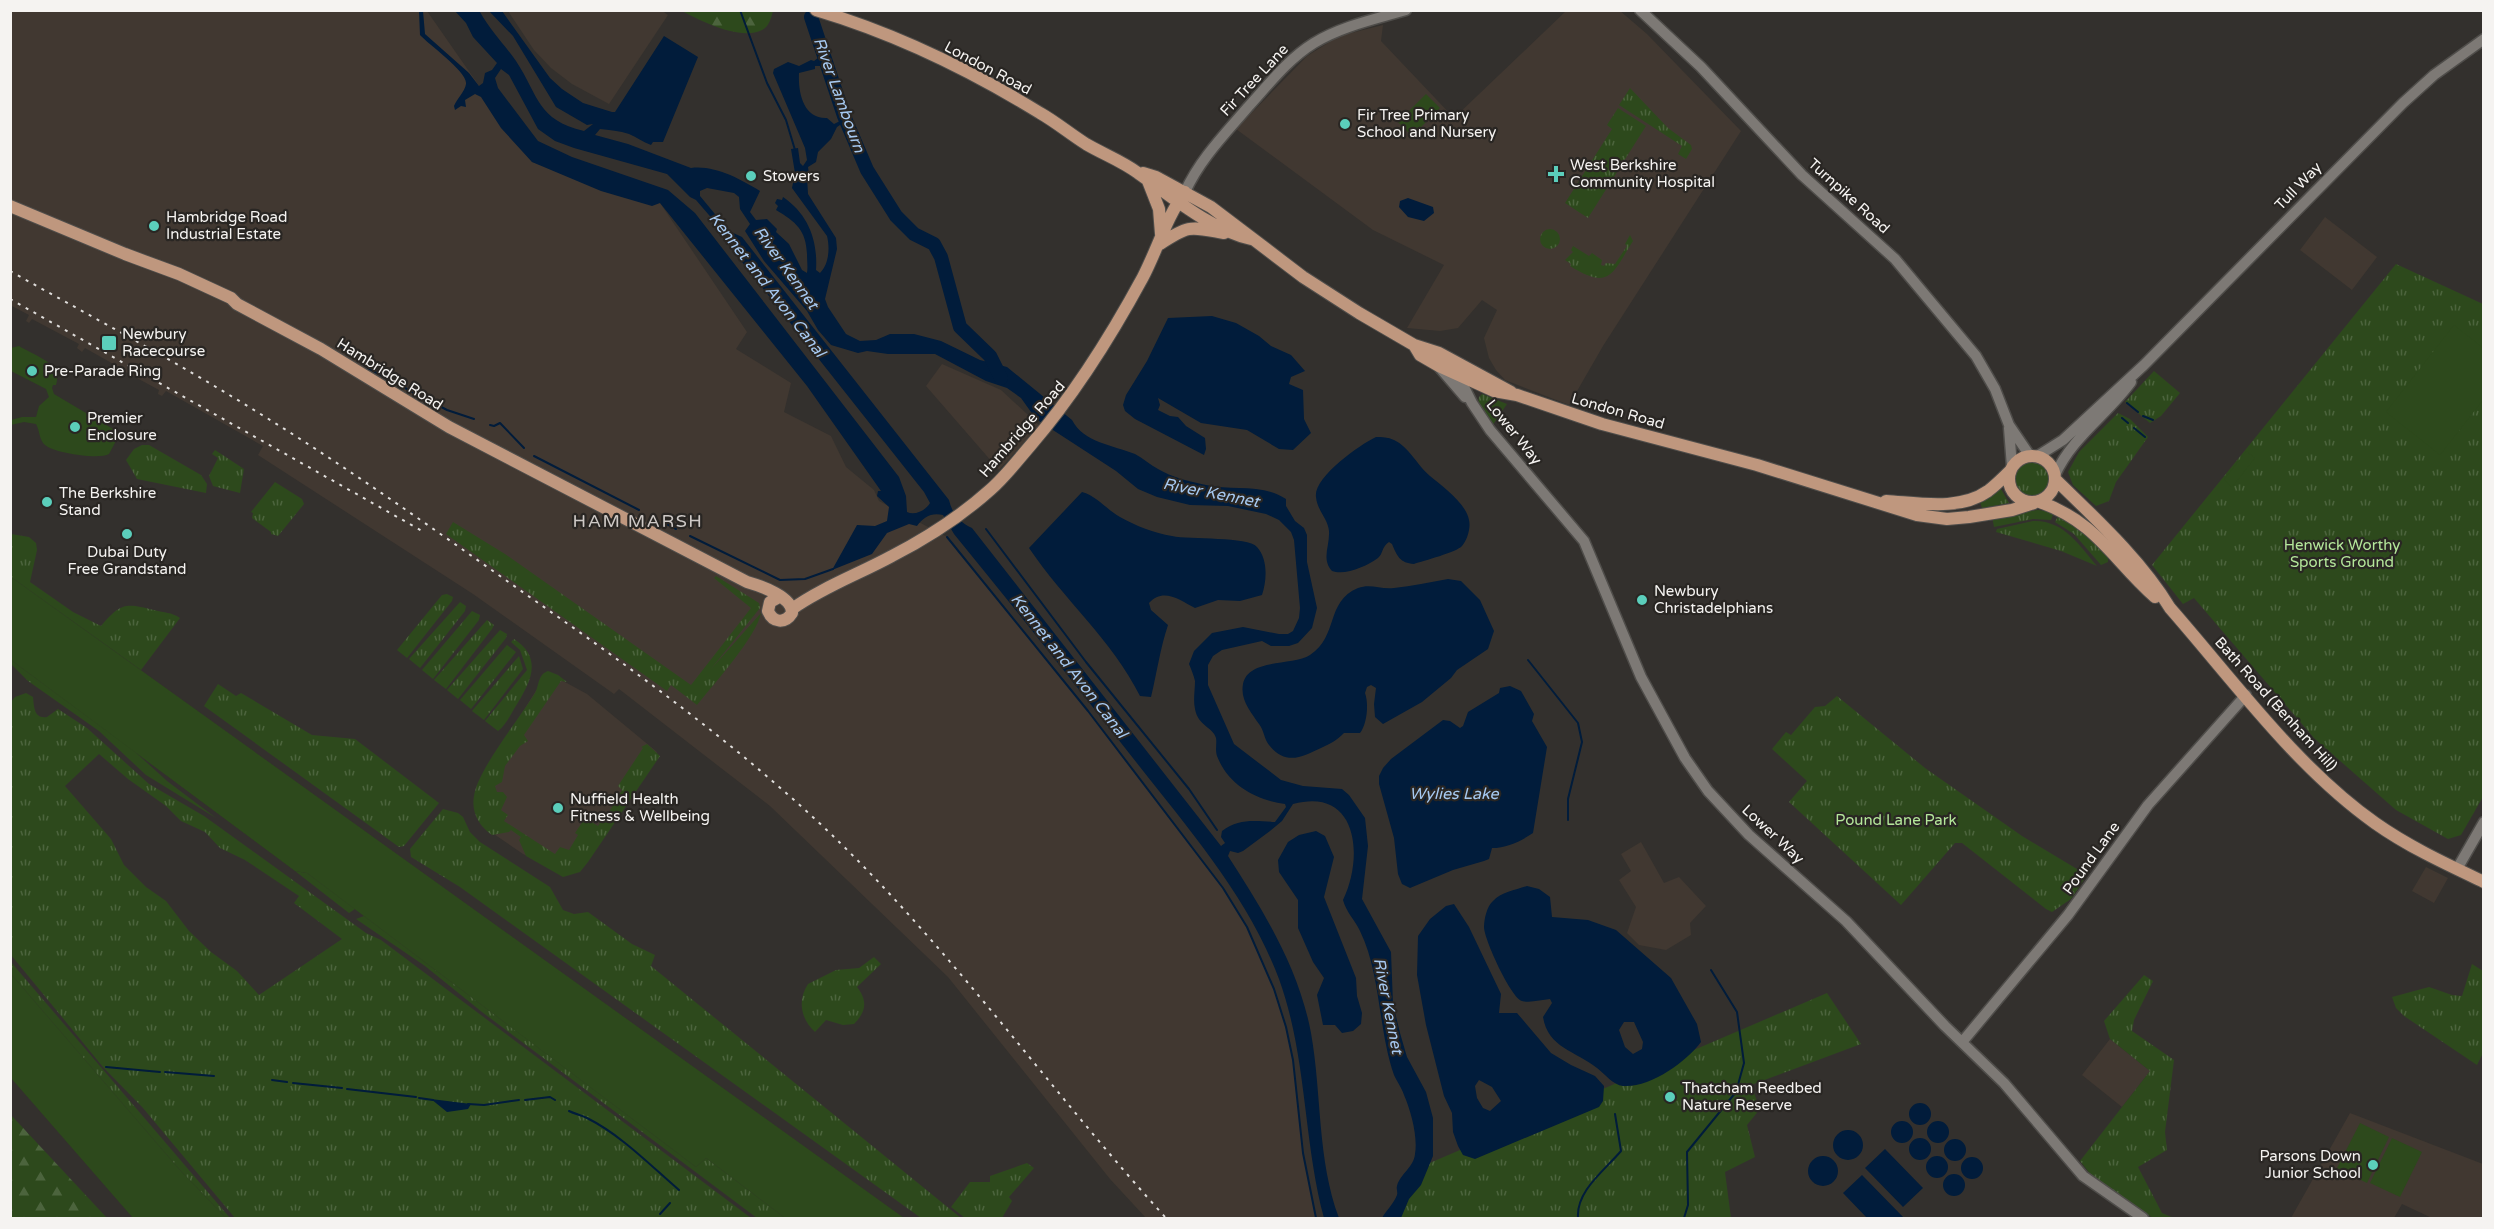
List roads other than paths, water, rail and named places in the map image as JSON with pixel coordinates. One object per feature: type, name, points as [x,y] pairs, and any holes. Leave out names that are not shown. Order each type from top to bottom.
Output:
[{"type":"main road","name":"London Road","points":[[816,10],[879,31],[929,54],[1040,113],[1085,143],[1183,200],[1237,236],[1251,239]]},
{"type":"main road","name":"London Road","points":[[1137,172],[1156,177],[1183,200],[1211,207],[1251,239],[1327,292],[1414,345],[1442,361],[1517,395],[1602,424],[1873,500]]},
{"type":"main road","points":[[1148,181],[1159,209],[1163,239],[1182,230],[1197,227],[1237,236]]},
{"type":"main road","name":"Hambridge Road","points":[[792,609],[817,592],[892,556],[945,525],[1011,469],[1062,408],[1089,370],[1183,200]]},
{"type":"main road","name":"Hambridge Road","points":[[10,206],[179,274],[231,298],[244,308],[338,359],[442,424],[747,582],[777,600],[817,592]]},
{"type":"main road","name":"London Road","points":[[1442,361],[1459,375],[1486,388],[1517,395]]},
{"type":"main road","points":[[2033,456],[2048,463],[2056,477],[2049,495],[2037,502],[2012,510],[1947,519],[1917,515],[1873,500],[1934,504],[1964,501],[1988,491],[2018,461],[2033,456]]},
{"type":"main road","points":[[2011,469],[2008,478],[2012,492],[2023,501],[2037,502]]},
{"type":"main road","name":"Bath Road (Benham Hill)","points":[[2056,477],[2160,590],[2170,608]]},
{"type":"main road","name":"Bath Road (Benham Hill)","points":[[2037,502],[2058,508],[2087,526],[2154,596],[2170,608],[2317,775],[2355,808],[2395,836],[2484,882]]},
{"type":"main road","points":[[777,600],[790,603],[792,609],[786,620],[777,621],[768,613],[777,600]]},
{"type":"street","name":"Fir Tree Lane","points":[[1183,200],[1194,173],[1207,154],[1274,78],[1296,57],[1314,43],[1335,32],[1406,10]]},
{"type":"street","name":"Turnpike Road","points":[[1640,10],[1701,67],[1802,175],[1895,259],[1976,356],[1995,389],[2009,425],[2033,456]]},
{"type":"street","name":"Tull Way","points":[[2033,456],[2063,440],[2144,365],[2403,103],[2434,75],[2484,39]]},
{"type":"street","name":"Lower Way","points":[[1442,361],[1490,430],[1584,541],[1625,645],[1684,758],[1708,791],[1749,835],[1846,921],[1945,1026],[1963,1041],[2018,1099],[2083,1176],[2143,1218]]},
{"type":"street","name":"Tull Way","points":[[2056,477],[2068,450],[2123,394],[2144,365]]},
{"type":"street","name":"Lower Way","points":[[1459,375],[1472,403]]},
{"type":"street","points":[[1472,403],[1477,393],[1486,388]]},
{"type":"street","name":"Turnpike Road","points":[[2009,425],[2011,469]]},
{"type":"street","name":"Pound Lane","points":[[1963,1041],[2068,915],[2158,792],[2246,695]]},
{"type":"street","points":[[2457,869],[2484,822]]},
{"type":"water","points":[[419,11],[423,11],[425,34],[469,73],[479,86],[483,83],[485,73],[492,70],[497,63],[473,37],[466,23],[455,11],[480,12],[516,61],[541,105],[557,120],[584,131],[593,124],[587,125],[556,107],[513,36],[489,11],[502,11],[550,78],[562,89],[583,103],[612,112],[615,112],[664,36],[698,57],[663,142],[653,142],[651,145],[629,134],[600,129],[595,135],[628,144],[691,168],[718,171],[760,191],[750,212],[756,220],[767,219],[777,229],[776,232],[789,244],[802,270],[807,273],[805,239],[794,223],[776,210],[777,199],[782,200],[783,197],[799,211],[805,220],[813,238],[816,270],[820,273],[827,261],[828,241],[827,236],[792,188],[795,173],[791,149],[798,148],[800,163],[803,166],[807,160],[805,148],[773,73],[774,69],[788,62],[799,66],[818,58],[821,66],[815,66],[815,69],[799,73],[801,96],[812,114],[827,118],[834,124],[840,121],[840,125],[831,139],[818,152],[816,162],[808,167],[808,194],[836,238],[837,249],[825,299],[846,334],[860,341],[876,340],[890,334],[914,334],[941,341],[980,360],[1007,367],[1072,420],[1084,434],[1135,454],[1163,472],[1181,479],[1216,487],[1267,491],[1286,499],[1286,506],[1307,535],[1307,562],[1317,608],[1312,628],[1298,643],[1289,646],[1271,646],[1262,641],[1222,650],[1213,656],[1208,665],[1208,685],[1234,744],[1281,780],[1303,786],[1342,789],[1365,818],[1368,846],[1362,899],[1391,952],[1393,1004],[1400,1033],[1407,1057],[1426,1092],[1433,1118],[1433,1156],[1421,1185],[1409,1199],[1401,1218],[1382,1218],[1396,1198],[1399,1182],[1414,1159],[1415,1132],[1409,1109],[1389,1057],[1376,983],[1367,948],[1343,900],[1350,883],[1354,846],[1350,829],[1343,815],[1331,805],[1315,801],[1293,804],[1282,821],[1270,831],[1243,851],[1238,853],[1230,851],[1228,856],[1278,940],[1298,986],[1305,1009],[1314,1056],[1323,1150],[1339,1218],[1324,1218],[1312,1159],[1295,1038],[1279,979],[1252,921],[1199,842],[954,534],[943,515],[932,515],[922,520],[917,526],[909,524],[887,533],[872,554],[832,570],[857,525],[875,526],[887,521],[889,507],[877,496],[878,491],[881,491],[807,386],[660,203],[652,206],[601,191],[532,162],[501,128],[481,97],[475,94],[465,100],[466,107],[461,106],[455,110],[454,106],[466,84],[465,79],[420,35]],"holes":[[[501,69],[509,75],[538,129],[555,141],[667,174],[696,200],[721,229],[742,262],[924,492],[930,503],[926,508],[917,513],[907,512],[906,496],[899,477],[695,213],[668,190],[572,157],[538,141],[498,88],[495,78]],[[707,188],[734,193],[739,197],[740,209],[750,224],[745,231],[764,261],[807,311],[818,330],[831,345],[858,353],[867,351],[888,354],[935,354],[986,381],[1007,388],[1021,398],[1036,419],[1116,471],[1138,489],[1157,497],[1190,505],[1228,506],[1266,514],[1279,520],[1291,532],[1294,540],[1300,608],[1299,618],[1293,631],[1288,634],[1279,634],[1243,627],[1212,633],[1194,651],[1189,664],[1195,681],[1195,709],[1202,723],[1214,734],[1216,754],[1222,766],[1228,775],[1244,789],[1264,799],[1285,804],[1286,807],[1275,822],[1247,821],[1228,827],[1222,831],[1221,837],[1225,843],[1221,846],[972,528],[957,517],[949,500],[742,237],[729,231],[700,196],[700,191]]]},
{"type":"water","points":[[1408,198],[1433,207],[1434,213],[1424,221],[1408,217],[1399,207],[1400,201]]},
{"type":"water","points":[[1212,316],[1236,323],[1259,336],[1271,346],[1291,355],[1305,371],[1291,377],[1289,384],[1303,390],[1304,419],[1311,433],[1293,450],[1279,449],[1247,430],[1201,423],[1158,398],[1160,405],[1158,410],[1178,417],[1186,426],[1205,438],[1204,455],[1135,419],[1125,411],[1123,405],[1126,395],[1147,361],[1168,318]]},
{"type":"water","points":[[1376,437],[1390,438],[1399,443],[1425,472],[1459,501],[1469,520],[1468,534],[1459,548],[1414,564],[1402,560],[1389,542],[1380,556],[1368,564],[1349,571],[1332,571],[1326,557],[1329,531],[1317,502],[1317,489],[1338,463]]},
{"type":"water","points":[[1082,492],[1120,517],[1145,529],[1180,537],[1242,541],[1257,547],[1263,557],[1266,576],[1262,595],[1240,601],[1218,600],[1195,608],[1166,595],[1154,598],[1149,603],[1151,610],[1168,625],[1151,697],[1140,696],[1102,638],[1029,548]]},
{"type":"water","points":[[1448,579],[1461,581],[1480,600],[1494,631],[1488,649],[1457,670],[1451,678],[1422,702],[1383,724],[1375,717],[1376,688],[1371,685],[1367,687],[1365,693],[1367,714],[1360,733],[1344,733],[1336,740],[1301,757],[1288,758],[1275,752],[1266,740],[1261,726],[1243,695],[1243,684],[1253,670],[1310,655],[1325,638],[1341,602],[1358,588],[1367,586],[1394,588]]},
{"type":"water","name":"Wylies Lake","points":[[1510,686],[1521,691],[1534,714],[1532,721],[1547,747],[1533,833],[1514,844],[1492,848],[1489,859],[1484,861],[1453,870],[1410,888],[1402,884],[1398,874],[1394,838],[1379,784],[1379,776],[1383,768],[1391,759],[1443,720],[1450,721],[1460,728],[1468,712],[1499,693],[1500,688]]},
{"type":"water","points":[[1316,831],[1325,836],[1334,857],[1324,897],[1356,978],[1357,996],[1362,1013],[1361,1024],[1353,1031],[1342,1033],[1335,1025],[1323,1025],[1317,995],[1324,978],[1313,962],[1298,928],[1298,900],[1279,872],[1278,860],[1288,842],[1299,835]]},
{"type":"water","points":[[1527,886],[1539,889],[1550,897],[1552,917],[1588,920],[1616,930],[1671,978],[1697,1024],[1701,1042],[1686,1058],[1656,1078],[1633,1086],[1623,1086],[1564,1048],[1551,1036],[1543,1017],[1552,1003],[1550,999],[1525,1002],[1517,997],[1499,967],[1485,934],[1485,920],[1491,903],[1500,895]],"holes":[[[1624,1022],[1634,1022],[1643,1042],[1642,1049],[1633,1054],[1625,1047],[1619,1030]]]},
{"type":"water","points":[[1454,904],[1469,927],[1501,994],[1499,1013],[1517,1013],[1551,1053],[1595,1076],[1604,1086],[1603,1101],[1599,1107],[1475,1159],[1463,1155],[1453,1132],[1452,1113],[1444,1096],[1426,1025],[1417,975],[1418,936],[1430,919],[1446,906]],"holes":[[[1479,1080],[1492,1087],[1501,1101],[1490,1111],[1483,1108],[1477,1098],[1475,1086]]]},
{"type":"water","points":[[431,1099],[471,1104],[468,1109],[447,1112]]},
{"type":"water","points":[[1920,1103],[1928,1106],[1931,1114],[1928,1122],[1920,1125],[1912,1122],[1909,1114],[1912,1106]]},
{"type":"water","points":[[1902,1121],[1910,1124],[1913,1132],[1910,1140],[1902,1143],[1894,1140],[1891,1132],[1894,1124]]},
{"type":"water","points":[[1938,1121],[1946,1124],[1949,1132],[1946,1140],[1938,1143],[1930,1140],[1927,1132],[1930,1124]]},
{"type":"water","points":[[1848,1130],[1859,1134],[1863,1145],[1859,1156],[1848,1160],[1837,1156],[1833,1145],[1837,1134]]},
{"type":"water","points":[[1920,1138],[1928,1141],[1931,1149],[1928,1157],[1920,1160],[1912,1157],[1909,1149],[1912,1141]]},
{"type":"water","points":[[1955,1139],[1963,1142],[1966,1150],[1963,1158],[1955,1161],[1947,1158],[1944,1150],[1947,1142]]},
{"type":"water","points":[[1885,1149],[1923,1188],[1903,1207],[1865,1168]]},
{"type":"water","points":[[1823,1156],[1834,1160],[1838,1171],[1834,1182],[1823,1186],[1812,1182],[1808,1171],[1812,1160]]},
{"type":"water","points":[[1937,1156],[1945,1159],[1948,1167],[1945,1175],[1937,1178],[1929,1175],[1926,1167],[1929,1159]]},
{"type":"water","points":[[1972,1157],[1980,1160],[1983,1168],[1980,1176],[1972,1179],[1964,1176],[1961,1168],[1964,1160]]},
{"type":"water","points":[[1954,1174],[1962,1177],[1965,1185],[1962,1193],[1954,1196],[1946,1193],[1943,1185],[1946,1177]]},
{"type":"water","points":[[1862,1175],[1904,1218],[1867,1218],[1843,1193]]},
{"type":"waterway","points":[[740,10],[767,83],[786,120],[795,150]]},
{"type":"waterway","name":"River Lambourn","points":[[811,17],[844,116],[867,170],[896,216],[914,234],[934,244],[941,257],[960,327],[990,356],[1001,378]]},
{"type":"waterway","points":[[338,344],[368,368],[418,395]]},
{"type":"waterway","points":[[430,401],[447,410],[474,419]]},
{"type":"waterway","points":[[2127,403],[2138,412]]},
{"type":"waterway","points":[[2143,416],[2153,420]]},
{"type":"waterway","points":[[2122,418],[2128,423]]},
{"type":"waterway","points":[[490,425],[500,423],[524,448]]},
{"type":"waterway","points":[[2134,428],[2145,437]]},
{"type":"waterway","points":[[534,456],[639,510]]},
{"type":"waterway","points":[[663,522],[676,529]]},
{"type":"waterway","name":"Kennet and Avon Canal","points":[[986,529],[1086,662],[1189,789],[1217,830]]},
{"type":"waterway","points":[[690,536],[780,580],[805,579],[833,569]]},
{"type":"waterway","name":"Kennet and Avon Canal","points":[[947,537],[1088,711],[1223,888],[1247,927],[1274,989],[1286,1027],[1293,1060],[1303,1153],[1316,1218]]},
{"type":"waterway","points":[[1528,660],[1578,723],[1582,742],[1568,799],[1568,820]]},
{"type":"waterway","points":[[1684,1218],[1688,1205],[1687,1152],[1736,1092],[1744,1063],[1737,1012],[1711,970]]},
{"type":"waterway","points":[[106,1067],[160,1072]]},
{"type":"waterway","points":[[165,1072],[214,1076]]},
{"type":"waterway","points":[[272,1080],[287,1082]]},
{"type":"waterway","points":[[293,1083],[342,1088]]},
{"type":"waterway","points":[[347,1089],[416,1097]]},
{"type":"waterway","points":[[525,1100],[550,1097],[555,1100]]},
{"type":"waterway","points":[[419,1098],[433,1100]]},
{"type":"waterway","points":[[468,1104],[484,1105],[519,1100]]},
{"type":"waterway","points":[[569,1111],[587,1118],[612,1133],[679,1190]]},
{"type":"waterway","points":[[1578,1218],[1581,1199],[1586,1190],[1621,1151],[1615,1114]]},
{"type":"waterway","points":[[660,1214],[670,1203]]},
{"type":"railway","points":[[10,271],[194,374],[323,454],[424,522],[604,650],[683,708],[760,770],[833,836],[878,881],[962,976],[1124,1171],[1166,1218]]},
{"type":"railway","points":[[10,299],[424,532]]},
{"type":"place","name":"Fir Tree Primary School and Nursery","points":[[1345,124]]},
{"type":"place","name":"West Berkshire Community Hospital","points":[[1556,174]]},
{"type":"place","name":"Stowers","points":[[751,176]]},
{"type":"place","name":"Hambridge Road Industrial Estate","points":[[154,226]]},
{"type":"place","name":"Newbury Racecourse","points":[[109,343]]},
{"type":"place","name":"Pre-Parade Ring","points":[[32,371]]},
{"type":"place","name":"Premier Enclosure","points":[[75,427]]},
{"type":"place","name":"The Berkshire Stand","points":[[47,502]]},
{"type":"place","name":"Dubai Duty Free Grandstand","points":[[127,534]]},
{"type":"place","name":"Newbury Christadelphians","points":[[1642,600]]},
{"type":"place","name":"Nuffield Health Fitness & Wellbeing","points":[[558,808]]},
{"type":"place","name":"Thatcham Reedbed Nature Reserve","points":[[1670,1097]]},
{"type":"place","name":"Parsons Down Junior School","points":[[2373,1165]]},
{"type":"district","name":"HAM MARSH","points":[[638,521]]},
{"type":"water label","name":"River Kennet","points":[[786,268]]},
{"type":"water label","name":"River Kennet","points":[[1211,493]]},
{"type":"water label","name":"River Kennet","points":[[1388,1006]]},
{"type":"park label","name":"Henwick Worthy Sports Ground","points":[[2342,554]]},
{"type":"park label","name":"Pound Lane Park","points":[[1896,820]]}]
